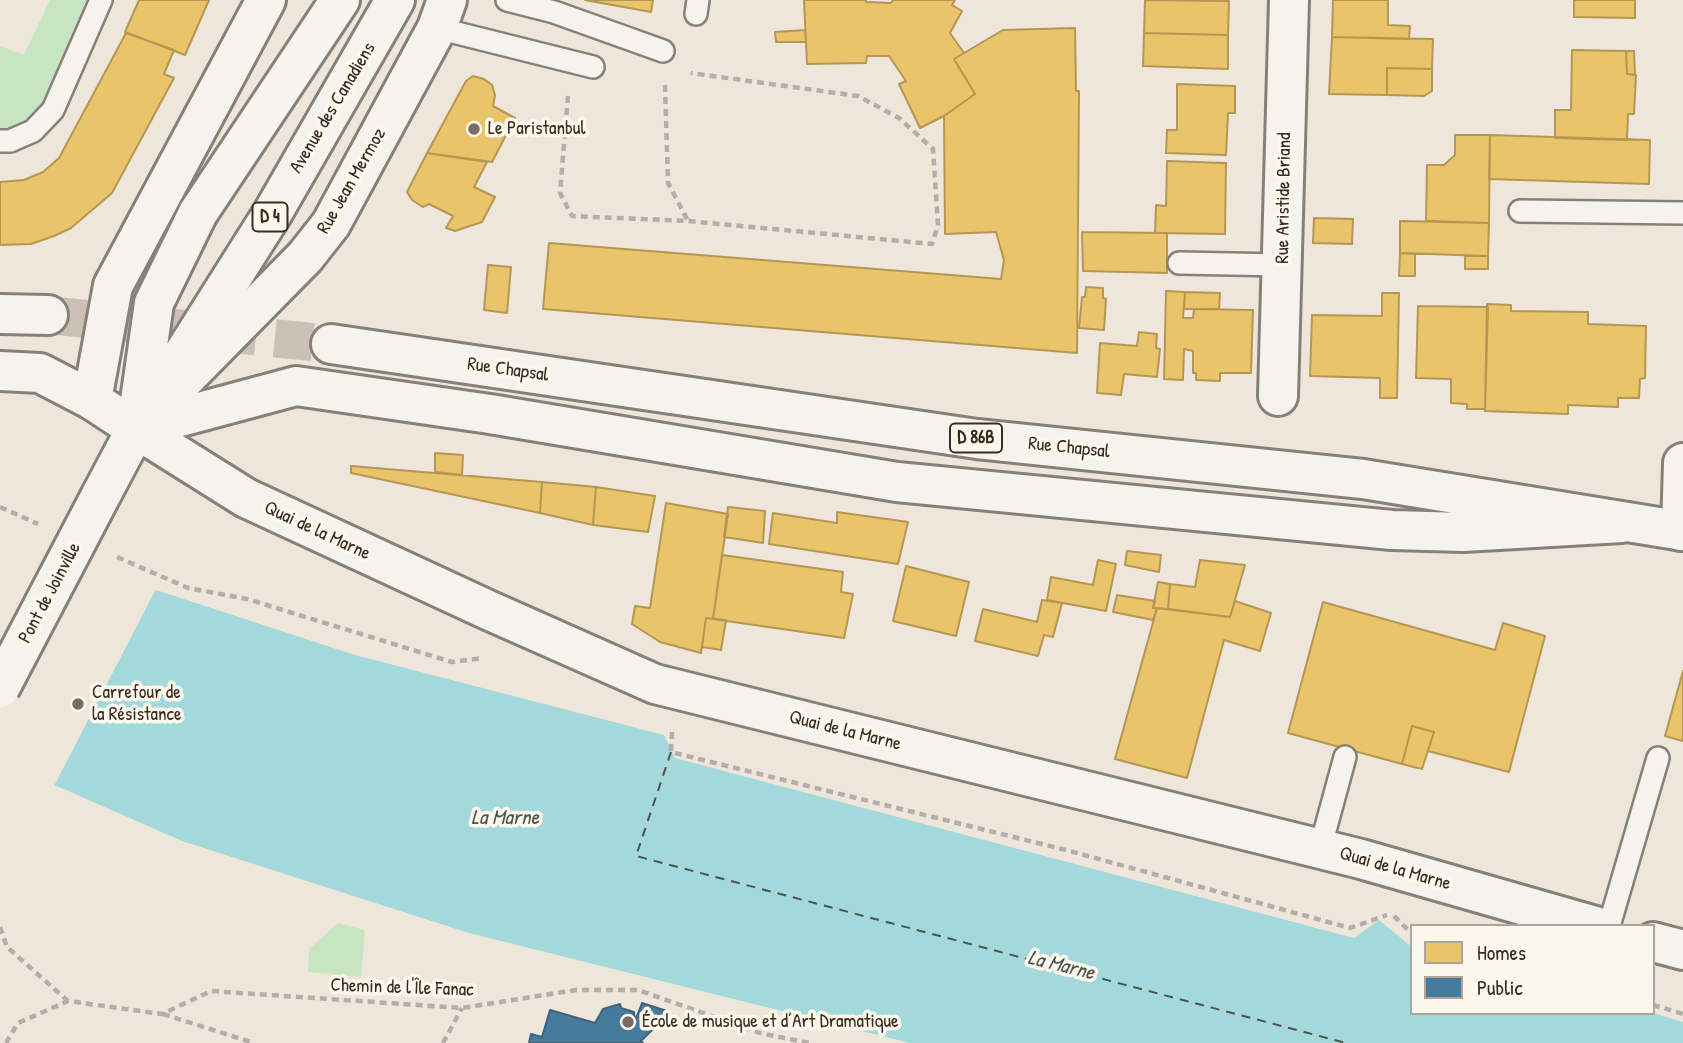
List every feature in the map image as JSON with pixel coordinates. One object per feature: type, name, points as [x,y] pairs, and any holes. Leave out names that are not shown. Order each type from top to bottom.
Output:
[{"type":"main road","points":[[92,400],[113,286],[267,0]]},
{"type":"main road","name":"D 4","points":[[136,429],[154,303],[198,213],[340,0]]},
{"type":"main road","name":"Avenue des Canadiens","points":[[136,429],[272,214],[396,0]]},
{"type":"main road","name":"Rue Aristide Briand","points":[[1278,396],[1289,0]]},
{"type":"main road","name":"Rue Jean Mermoz","points":[[136,429],[305,257],[331,224],[442,14]]},
{"type":"main road","points":[[0,314],[48,315]]},
{"type":"main road","name":"Rue Chapsal","points":[[331,344],[977,439],[1363,479],[1682,531]]},
{"type":"main road","name":"Quai de la Marne","points":[[0,371],[40,373],[92,400],[246,498],[655,684],[1320,849],[1588,924]]},
{"type":"main road","points":[[136,429],[296,386],[490,414],[897,482],[1392,530],[1463,532],[1622,523]]},
{"type":"main road","name":"Pont de Joinville","points":[[0,688],[136,429]]},
{"type":"main road","points":[[1682,531],[1683,463]]},
{"type":"main road","points":[[1655,943],[1683,950]]},
{"type":"lane","points":[[0,141],[10,141],[33,131],[53,110],[102,0]]},
{"type":"lane","points":[[507,0],[554,12],[663,51]]},
{"type":"lane","points":[[442,14],[593,67]]},
{"type":"lane","points":[[1520,211],[1683,214]]},
{"type":"lane","points":[[1179,263],[1283,265]]},
{"type":"lane","points":[[1320,849],[1345,757]]},
{"type":"lane","points":[[1610,924],[1658,758]]},
{"type":"path","points":[[663,51],[668,183],[688,221]]},
{"type":"path","points":[[569,89],[560,193],[572,216],[688,221],[932,244],[938,225],[933,149],[899,118],[858,96],[692,75],[663,51]]},
{"type":"path","points":[[0,507],[50,529]]},
{"type":"path","points":[[113,556],[188,588],[247,599],[452,662],[492,657]]},
{"type":"path","points":[[671,752],[1066,850],[1350,928],[1391,914],[1410,932]]},
{"type":"path","points":[[0,927],[7,947],[68,1001]]},
{"type":"path","name":"Chemin de l'Île Fanac","points":[[162,1014],[211,991],[462,1008],[576,990],[638,990],[760,1034],[809,1043]]},
{"type":"path","points":[[6,1043],[18,1023],[68,1001],[162,1014],[254,1043]]},
{"type":"path","points":[[1655,1006],[1683,1014]]},
{"type":"path","points":[[443,1043],[462,1008]]},
{"type":"green space","points":[[50,0],[88,0],[40,109],[27,121],[0,130],[0,46],[24,55]]},
{"type":"green space","points":[[338,923],[365,930],[361,977],[308,972],[309,949]]},
{"type":"water","name":"La Marne","points":[[0,517],[153,589],[355,655],[664,735],[675,758],[1354,938],[1379,920],[1410,945],[1410,1015],[1655,1014],[1683,1022],[1683,1043],[910,1043],[469,933],[182,841],[0,761]]},
{"type":"pier","points":[[0,513],[157,587],[53,788],[0,765]]},
{"type":"building: Homes","points":[[139,0],[209,0],[185,55],[125,32]]},
{"type":"building: Homes","points":[[585,0],[653,0],[651,12]]},
{"type":"building: Homes","points":[[804,0],[866,0],[891,3],[893,0],[955,0],[952,5],[962,11],[950,33],[964,53],[954,59],[975,94],[944,116],[920,128],[899,84],[906,81],[889,56],[867,56],[866,63],[807,64]]},
{"type":"building: Homes","points":[[1145,0],[1229,1],[1228,35],[1144,33]]},
{"type":"building: Homes","points":[[1333,0],[1388,0],[1388,25],[1410,26],[1409,39],[1332,37]]},
{"type":"building: Homes","points":[[1574,0],[1635,0],[1635,18],[1574,17]]},
{"type":"building: Homes","points":[[1075,28],[1076,91],[1079,91],[1077,353],[543,309],[549,243],[1001,279],[1004,260],[996,232],[945,234],[944,116],[975,94],[954,59],[1003,30]]},
{"type":"building: Homes","points":[[805,30],[806,42],[776,42],[775,32]]},
{"type":"building: Homes","points":[[126,33],[174,50],[164,74],[174,78],[112,193],[71,228],[54,236],[31,244],[0,245],[0,182],[24,180],[43,172],[59,158]]},
{"type":"building: Homes","points":[[1144,33],[1228,35],[1228,69],[1143,66]]},
{"type":"building: Homes","points":[[1332,37],[1433,39],[1432,69],[1387,68],[1387,95],[1329,94]]},
{"type":"building: Homes","points":[[1572,50],[1626,51],[1627,74],[1636,75],[1634,114],[1628,114],[1627,140],[1555,138],[1555,110],[1571,110]]},
{"type":"building: Homes","points":[[1626,51],[1634,51],[1635,75],[1627,74]]},
{"type":"building: Homes","points":[[1387,68],[1432,69],[1432,91],[1424,96],[1387,95]]},
{"type":"building: Homes","points":[[473,76],[492,85],[495,95],[493,106],[515,118],[492,162],[427,153],[466,81]]},
{"type":"building: Homes","points":[[1177,84],[1235,86],[1235,113],[1228,113],[1226,155],[1166,153],[1167,130],[1177,130]]},
{"type":"building: Homes","points":[[1455,135],[1490,135],[1489,223],[1426,221],[1427,165],[1444,165],[1455,155]]},
{"type":"building: Homes","points":[[1490,135],[1650,140],[1649,184],[1489,179]]},
{"type":"building: Homes","points":[[427,153],[487,162],[474,187],[495,197],[482,222],[455,231],[446,228],[453,216],[429,204],[423,207],[412,200],[407,192]]},
{"type":"building: Homes","points":[[1167,161],[1226,163],[1225,234],[1155,233],[1156,205],[1166,206]]},
{"type":"building: Homes","points":[[1314,218],[1353,219],[1352,244],[1313,243]]},
{"type":"building: Homes","points":[[1400,221],[1489,223],[1488,256],[1400,253]]},
{"type":"building: Homes","points":[[1082,232],[1167,233],[1167,273],[1083,271]]},
{"type":"building: Homes","points":[[1400,253],[1415,254],[1415,276],[1399,276]]},
{"type":"building: Homes","points":[[1465,256],[1488,256],[1488,269],[1465,269]]},
{"type":"building: Homes","points":[[488,265],[511,267],[507,313],[484,310]]},
{"type":"building: Homes","points":[[1086,287],[1103,288],[1103,298],[1106,299],[1104,330],[1079,328],[1082,297],[1085,297]]},
{"type":"building: Homes","points":[[1166,291],[1185,292],[1183,318],[1193,318],[1194,309],[1253,310],[1251,373],[1220,373],[1220,381],[1196,380],[1196,373],[1193,373],[1193,351],[1184,349],[1183,380],[1164,379]]},
{"type":"building: Homes","points":[[1185,292],[1220,293],[1219,309],[1184,309]]},
{"type":"building: Homes","points":[[1382,293],[1399,293],[1397,398],[1380,398],[1380,378],[1310,376],[1312,315],[1382,316]]},
{"type":"building: Homes","points":[[1487,304],[1511,305],[1511,311],[1588,312],[1588,324],[1646,326],[1645,378],[1640,379],[1639,398],[1618,398],[1618,407],[1568,405],[1568,414],[1485,411]]},
{"type":"building: Homes","points":[[1418,306],[1488,307],[1485,409],[1467,409],[1467,404],[1451,403],[1451,379],[1416,378]]},
{"type":"building: Homes","points":[[1139,332],[1157,334],[1156,348],[1160,349],[1157,377],[1124,374],[1121,395],[1097,393],[1100,343],[1137,346]]},
{"type":"building: Homes","points":[[435,453],[463,455],[462,475],[435,472]]},
{"type":"building: Homes","points":[[351,466],[542,482],[540,513],[351,473]]},
{"type":"building: Homes","points":[[542,482],[596,487],[593,525],[540,513]]},
{"type":"building: Homes","points":[[596,487],[655,496],[648,532],[593,525]]},
{"type":"building: Homes","points":[[666,503],[728,514],[713,619],[706,618],[701,653],[660,642],[632,624],[635,606],[650,608]]},
{"type":"building: Homes","points":[[728,507],[765,511],[763,543],[724,537]]},
{"type":"building: Homes","points":[[837,512],[908,522],[898,564],[769,544],[773,513],[837,523]]},
{"type":"building: Homes","points":[[1127,551],[1161,555],[1159,572],[1125,565]]},
{"type":"building: Homes","points":[[722,555],[843,572],[841,592],[853,594],[844,638],[713,619]]},
{"type":"building: Homes","points":[[1098,560],[1116,564],[1106,611],[1047,600],[1051,577],[1093,585]]},
{"type":"building: Homes","points":[[1200,560],[1245,565],[1230,617],[1168,609],[1170,584],[1195,587]]},
{"type":"building: Homes","points":[[906,566],[969,582],[956,636],[893,621]]},
{"type":"building: Homes","points":[[1158,582],[1170,584],[1168,609],[1153,608]]},
{"type":"building: Homes","points":[[1117,595],[1155,601],[1153,608],[1157,608],[1153,620],[1113,612]]},
{"type":"building: Homes","points":[[1042,600],[1062,603],[1053,637],[1044,635],[1038,656],[975,641],[983,609],[1037,622]]},
{"type":"building: Homes","points":[[1235,601],[1271,613],[1260,651],[1224,640],[1187,778],[1115,759],[1157,608],[1230,617]]},
{"type":"building: Homes","points":[[1323,602],[1495,650],[1503,623],[1545,636],[1509,772],[1428,751],[1434,732],[1412,726],[1402,764],[1288,733]]},
{"type":"building: Homes","points":[[706,618],[726,620],[721,650],[702,647]]},
{"type":"building: Homes","points":[[1683,671],[1683,741],[1665,736]]},
{"type":"building: Homes","points":[[1412,726],[1434,732],[1422,769],[1402,764]]},
{"type":"building: Public","name":"École de musique et d’Art Dramatique","points":[[642,1003],[670,1012],[641,1041],[643,1043],[529,1043],[531,1034],[542,1037],[550,1010],[595,1023],[603,1009],[620,1004],[621,1008],[634,1012],[635,1021]]},
{"type":"ferry route","points":[[671,752],[636,856],[1346,1043]]},
{"type":"tunnel","points":[[48,315],[331,344]]},
{"type":"place","name":"Le Paristanbul","points":[[474,129]]},
{"type":"place","name":"Carrefour de la Résistance","points":[[78,704]]},
{"type":"place","name":"École de musique et d’Art Dramatique","points":[[628,1022]]}]
